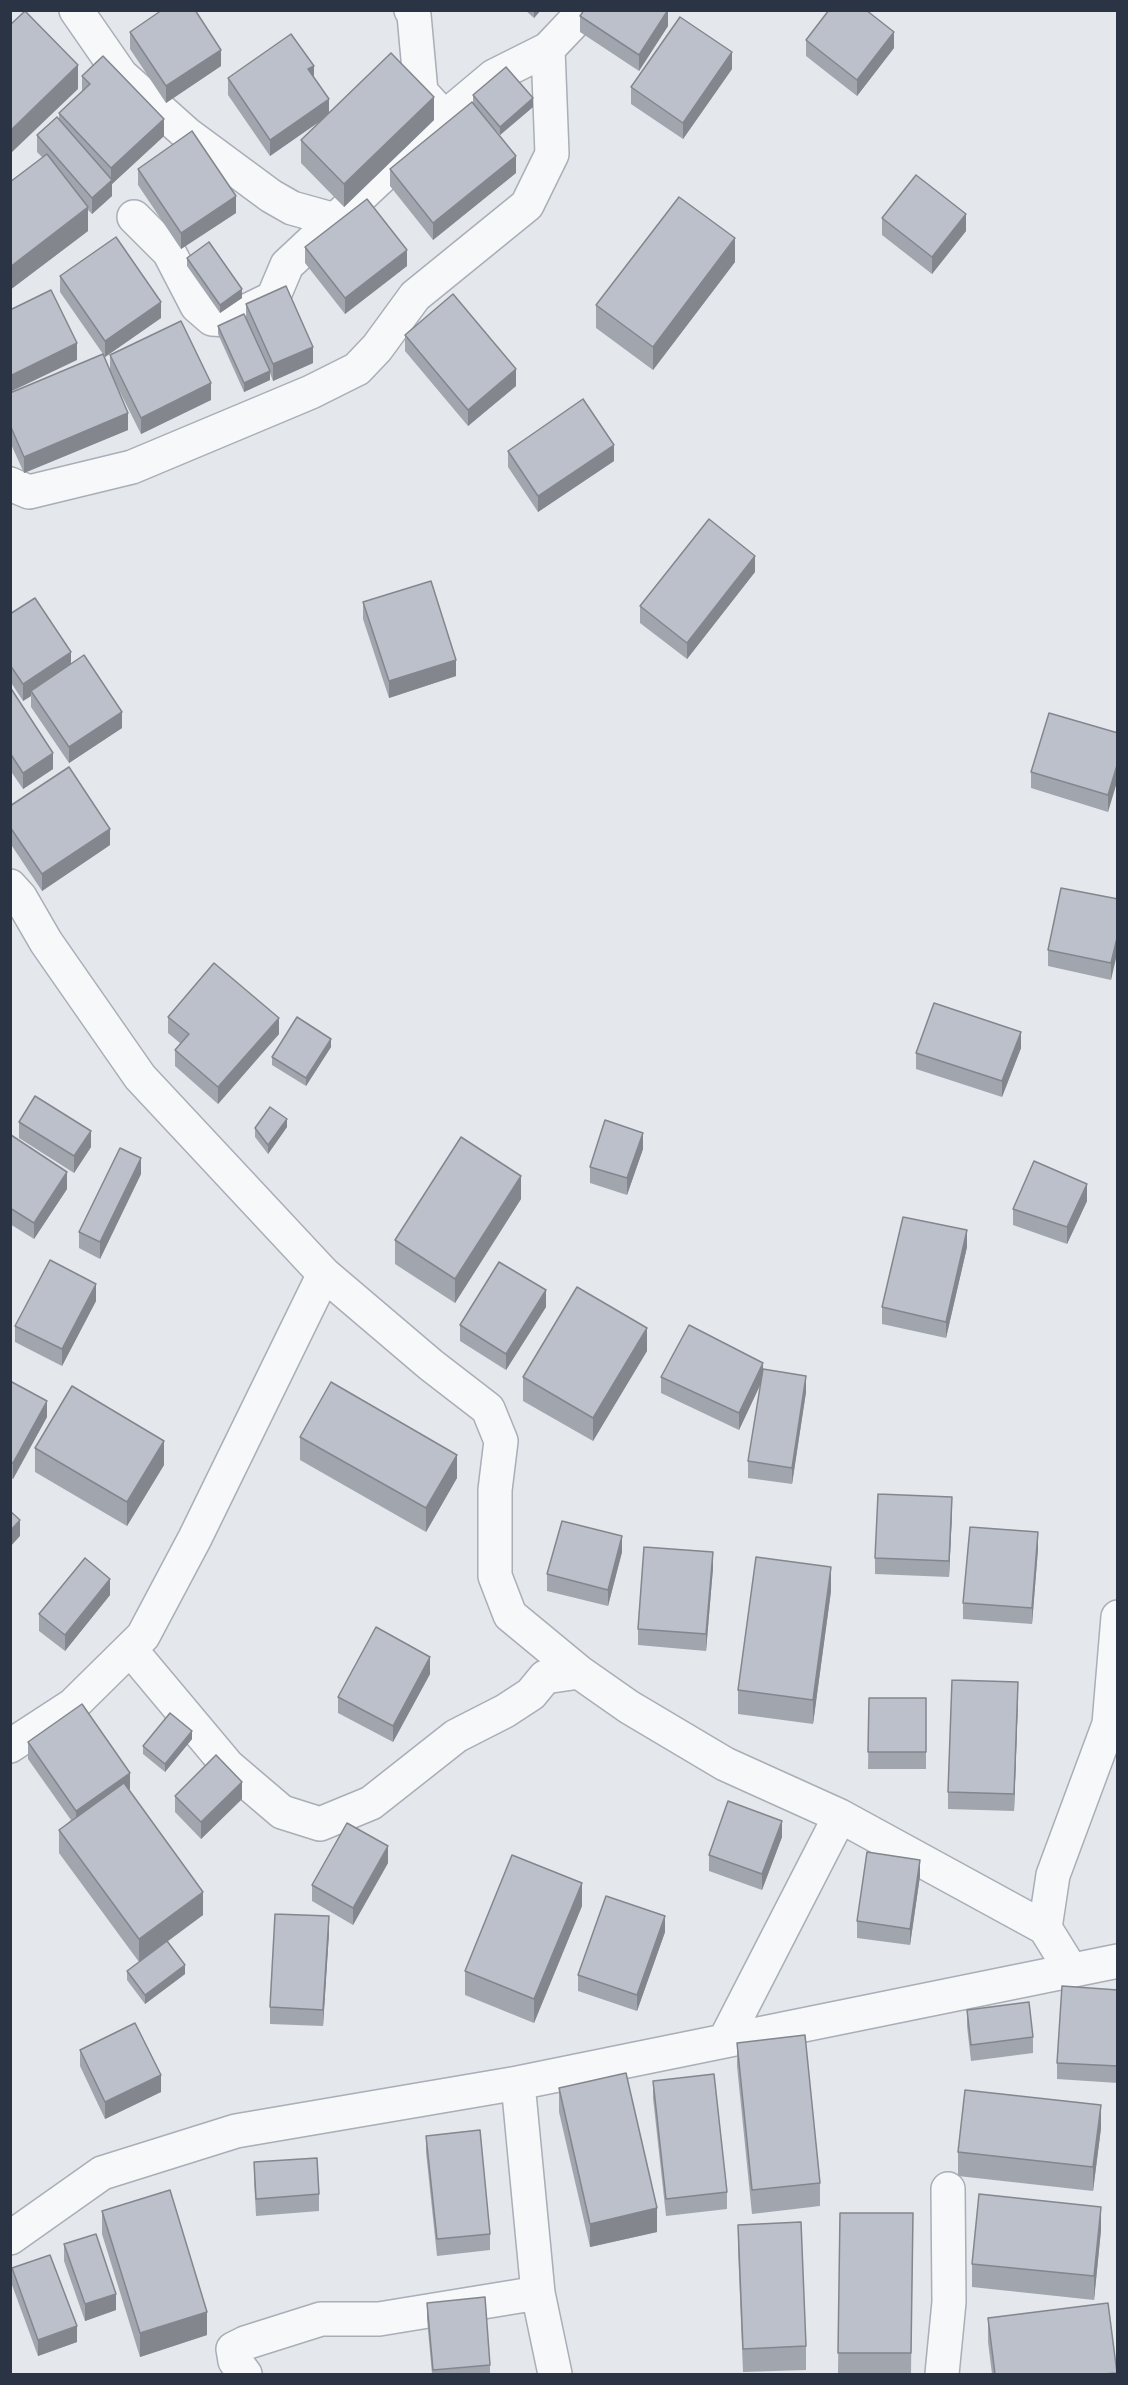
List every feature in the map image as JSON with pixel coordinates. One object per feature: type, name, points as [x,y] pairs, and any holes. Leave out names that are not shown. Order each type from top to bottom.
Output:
[{"type":"street","points":[[76,10],[121,75],[187,134],[271,196],[292,208],[335,220]]},
{"type":"street","points":[[411,10],[414,15],[421,92],[445,117]]},
{"type":"street","points":[[134,217],[169,252],[197,306],[212,319],[228,320],[273,298],[287,265],[445,117],[494,76],[548,49],[585,10]]},
{"type":"street","points":[[10,484],[29,492],[132,467],[311,392],[357,369],[377,348],[415,296],[527,205],[552,154],[548,49]]},
{"type":"street","points":[[15,891],[46,942],[140,1077],[324,1274],[431,1365],[488,1409],[501,1441],[495,1490],[495,1576],[510,1615],[579,1672],[629,1707],[725,1764],[840,1816],[1045,1928],[1071,1970]]},
{"type":"street","points":[[10,1746],[73,1705],[143,1636],[195,1538],[324,1274]]},
{"type":"street","points":[[1045,1928],[1053,1875],[1109,1724],[1118,1617]]},
{"type":"street","points":[[130,1649],[228,1766],[282,1812],[320,1824],[371,1803],[391,1790],[456,1736],[505,1712],[531,1694],[545,1677],[579,1672]]},
{"type":"street","points":[[724,2040],[840,1816]]},
{"type":"street","points":[[10,2238],[102,2173],[236,2131],[518,2083],[1118,1961]]},
{"type":"street","points":[[518,2083],[538,2293],[555,2374]]},
{"type":"street","points":[[942,2374],[949,2302],[948,2189]]},
{"type":"street","points":[[245,2374],[235,2361],[233,2349],[245,2343],[321,2319],[379,2319],[538,2293]]},
{"type":"building","points":[[162,10],[195,10],[221,50],[166,86],[130,32]]},
{"type":"building","points":[[584,10],[668,10],[639,55],[580,16]]},
{"type":"building","points":[[829,10],[866,10],[894,32],[857,80],[806,40]]},
{"type":"building","points":[[25,11],[78,65],[10,131],[10,25]]},
{"type":"building","points":[[680,17],[732,52],[683,123],[631,87]]},
{"type":"building","points":[[291,34],[314,66],[308,69],[329,99],[270,140],[228,78]]},
{"type":"building","points":[[391,53],[434,97],[344,184],[301,140]]},
{"type":"building","points":[[103,56],[164,119],[111,168],[59,113],[90,84],[82,76]]},
{"type":"building","points":[[506,67],[533,98],[500,127],[473,95]]},
{"type":"building","points":[[472,102],[516,156],[433,223],[390,169]]},
{"type":"building","points":[[57,117],[112,180],[92,198],[37,135]]},
{"type":"building","points":[[192,131],[236,196],[181,233],[138,169]]},
{"type":"building","points":[[47,154],[88,207],[10,267],[10,182]]},
{"type":"building","points":[[916,175],[966,214],[932,257],[882,218]]},
{"type":"building","points":[[679,197],[735,238],[653,347],[596,305]]},
{"type":"building","points":[[367,199],[407,250],[345,298],[305,247]]},
{"type":"building","points":[[116,237],[161,302],[105,341],[60,276]]},
{"type":"building","points":[[209,242],[242,289],[220,305],[187,258]]},
{"type":"building","points":[[286,286],[313,347],[273,364],[246,304]]},
{"type":"building","points":[[51,290],[77,343],[10,376],[10,310]]},
{"type":"building","points":[[453,294],[516,369],[468,410],[405,335]]},
{"type":"building","points":[[244,314],[270,371],[244,383],[218,326]]},
{"type":"building","points":[[181,321],[211,383],[141,418],[110,355]]},
{"type":"building","points":[[103,354],[128,413],[24,457],[10,425],[10,393]]},
{"type":"building","points":[[583,399],[614,445],[538,496],[508,451]]},
{"type":"building","points":[[709,519],[755,556],[687,643],[640,606]]},
{"type":"building","points":[[431,581],[456,660],[389,681],[363,602]]},
{"type":"building","points":[[35,598],[71,652],[23,684],[10,665],[10,614]]},
{"type":"building","points":[[84,655],[122,712],[69,747],[31,691]]},
{"type":"building","points":[[10,687],[53,753],[23,773],[10,753]]},
{"type":"building","points":[[1049,713],[1118,733],[1118,762],[1108,795],[1031,772]]},
{"type":"building","points":[[69,767],[110,829],[42,874],[10,827],[10,806]]},
{"type":"building","points":[[1061,888],[1118,899],[1118,934],[1111,963],[1048,950]]},
{"type":"building","points":[[214,963],[279,1018],[218,1087],[175,1050],[189,1034],[168,1017]]},
{"type":"building","points":[[934,1003],[1021,1032],[1002,1081],[916,1053]]},
{"type":"building","points":[[297,1017],[331,1039],[306,1078],[272,1057]]},
{"type":"building","points":[[35,1096],[91,1131],[74,1156],[19,1122]]},
{"type":"building","points":[[270,1107],[287,1119],[268,1145],[255,1128]]},
{"type":"building","points":[[605,1120],[643,1133],[627,1178],[590,1167]]},
{"type":"building","points":[[11,1135],[67,1172],[34,1223],[10,1208]]},
{"type":"building","points":[[461,1137],[521,1176],[455,1279],[395,1240]]},
{"type":"building","points":[[120,1148],[141,1158],[100,1242],[79,1232]]},
{"type":"building","points":[[1034,1161],[1087,1184],[1067,1227],[1013,1209]]},
{"type":"building","points":[[903,1217],[967,1230],[946,1322],[882,1307]]},
{"type":"building","points":[[50,1260],[96,1284],[62,1349],[15,1326]]},
{"type":"building","points":[[499,1262],[546,1290],[506,1354],[460,1325]]},
{"type":"building","points":[[577,1287],[647,1328],[593,1418],[523,1377]]},
{"type":"building","points":[[689,1325],[763,1363],[739,1413],[661,1377]]},
{"type":"building","points":[[763,1369],[806,1376],[792,1468],[748,1461]]},
{"type":"building","points":[[10,1381],[47,1401],[13,1463],[10,1462]]},
{"type":"building","points":[[331,1382],[457,1455],[426,1508],[300,1437]]},
{"type":"building","points":[[72,1386],[164,1441],[127,1502],[35,1448]]},
{"type":"building","points":[[878,1494],[952,1497],[949,1561],[875,1558]]},
{"type":"building","points":[[10,1511],[20,1520],[10,1531]]},
{"type":"building","points":[[562,1521],[622,1536],[608,1590],[547,1574]]},
{"type":"building","points":[[970,1527],[1038,1532],[1032,1608],[963,1603]]},
{"type":"building","points":[[644,1547],[713,1552],[706,1634],[638,1629]]},
{"type":"building","points":[[756,1557],[831,1567],[813,1700],[738,1690]]},
{"type":"building","points":[[85,1558],[110,1579],[65,1635],[39,1614]]},
{"type":"building","points":[[376,1627],[430,1657],[393,1726],[338,1697]]},
{"type":"building","points":[[952,1680],[1018,1682],[1014,1794],[948,1792]]},
{"type":"building","points":[[869,1698],[926,1698],[926,1752],[868,1752]]},
{"type":"building","points":[[82,1704],[130,1773],[76,1811],[28,1742]]},
{"type":"building","points":[[170,1713],[192,1731],[165,1764],[143,1746]]},
{"type":"building","points":[[216,1755],[242,1782],[201,1822],[175,1796]]},
{"type":"building","points":[[124,1783],[203,1892],[139,1939],[59,1830]]},
{"type":"building","points":[[728,1801],[782,1821],[762,1874],[709,1855]]},
{"type":"building","points":[[347,1823],[388,1846],[353,1908],[312,1885]]},
{"type":"building","points":[[867,1852],[920,1860],[910,1929],[857,1921]]},
{"type":"building","points":[[512,1855],[582,1883],[534,1999],[465,1971]]},
{"type":"building","points":[[606,1896],[665,1916],[637,1995],[578,1975]]},
{"type":"building","points":[[275,1914],[329,1916],[323,2010],[270,2007]]},
{"type":"building","points":[[167,1941],[185,1965],[145,1995],[127,1971]]},
{"type":"building","points":[[1062,1986],[1118,1990],[1118,2066],[1057,2063]]},
{"type":"building","points":[[1029,2002],[1033,2037],[971,2045],[967,2010]]},
{"type":"building","points":[[135,2023],[161,2075],[105,2102],[80,2050]]},
{"type":"building","points":[[805,2035],[820,2183],[752,2190],[737,2043]]},
{"type":"building","points":[[626,2073],[657,2208],[590,2224],[559,2088]]},
{"type":"building","points":[[714,2074],[727,2192],[666,2199],[653,2081]]},
{"type":"building","points":[[965,2090],[1101,2105],[1093,2167],[958,2152]]},
{"type":"building","points":[[480,2130],[490,2234],[437,2239],[426,2136]]},
{"type":"building","points":[[317,2158],[319,2194],[256,2199],[254,2162]]},
{"type":"building","points":[[170,2190],[207,2312],[140,2333],[102,2211]]},
{"type":"building","points":[[979,2194],[1101,2207],[1094,2276],[972,2264]]},
{"type":"building","points":[[840,2213],[913,2213],[911,2353],[838,2353]]},
{"type":"building","points":[[801,2222],[806,2346],[743,2349],[738,2225]]},
{"type":"building","points":[[96,2234],[116,2294],[85,2304],[64,2244]]},
{"type":"building","points":[[50,2255],[77,2326],[38,2340],[12,2268]]},
{"type":"building","points":[[485,2297],[490,2365],[433,2370],[427,2303]]},
{"type":"building","points":[[1108,2303],[1117,2373],[995,2374],[988,2318]]}]
